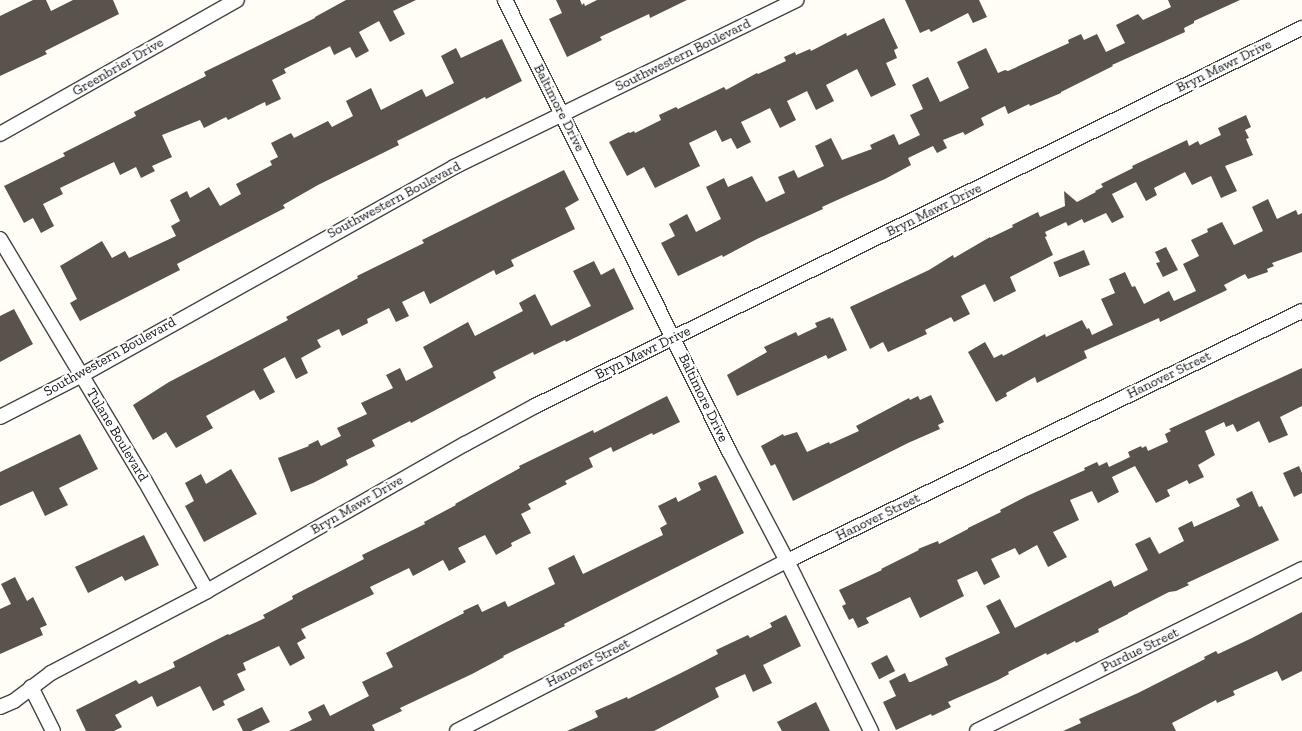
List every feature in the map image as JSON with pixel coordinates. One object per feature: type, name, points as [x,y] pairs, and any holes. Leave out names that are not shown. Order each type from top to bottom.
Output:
[{"type":"street","name":"Greenbrier Drive","points":[[0,134],[237,0]]},
{"type":"street","name":"Baltimore Drive","points":[[505,0],[871,731]]},
{"type":"street","name":"Southwestern Boulevard","points":[[0,417],[82,375],[454,167],[796,0]]},
{"type":"street","name":"Bryn Mawr Drive","points":[[0,707],[14,701],[51,673],[207,591],[471,441],[582,382],[1302,28]]},
{"type":"street","name":"Tulane Boulevard","points":[[0,239],[82,375],[207,591]]},
{"type":"street","name":"Hanover Street","points":[[457,731],[787,561],[1302,311]]},
{"type":"street","name":"Purdue Street","points":[[977,731],[1302,569]]},
{"type":"street","points":[[31,687],[53,731]]},
{"type":"building","points":[[33,0],[46,0],[51,11],[73,0],[113,0],[119,14],[45,51],[47,54],[0,76],[0,16]]},
{"type":"building","points":[[346,0],[416,0],[393,11],[405,34],[390,42],[379,21],[359,32],[369,51],[356,58],[350,47],[334,55],[330,46],[284,69],[286,73],[272,80],[281,99],[266,106],[265,102],[228,120],[226,117],[204,128],[200,120],[162,135],[172,157],[152,166],[155,171],[141,178],[136,167],[120,175],[114,162],[60,188],[63,194],[43,204],[54,226],[41,233],[33,218],[24,223],[4,186],[65,156],[63,153],[136,116],[134,112],[206,76],[204,72],[315,18]]},
{"type":"building","points":[[556,0],[580,0],[582,5],[584,3],[585,6],[597,0],[687,0],[650,18],[649,14],[600,37],[602,40],[567,57],[549,19],[562,13]]},
{"type":"building","points":[[905,0],[979,0],[987,17],[973,23],[968,13],[931,32],[929,29],[920,33]]},
{"type":"building","points":[[1168,0],[1240,0],[1194,21],[1194,23],[1184,28],[1185,32],[1112,65],[1113,66],[1061,93],[1030,106],[1029,104],[1008,114],[1005,106],[981,118],[984,125],[965,135],[963,132],[943,140],[947,148],[937,153],[933,146],[908,158],[911,165],[885,179],[822,207],[823,209],[757,239],[723,257],[722,255],[678,276],[661,243],[675,236],[669,224],[687,214],[696,232],[721,219],[706,187],[724,178],[728,187],[752,176],[766,202],[785,193],[778,177],[794,170],[798,178],[824,166],[815,146],[831,138],[842,160],[872,149],[870,145],[894,134],[899,145],[920,135],[910,115],[923,109],[912,85],[928,77],[940,102],[969,88],[957,62],[986,48],[998,73],[1005,70],[1008,71],[1069,43],[1068,40],[1081,34],[1084,40],[1097,34],[1106,52],[1125,43],[1116,25],[1138,14],[1143,20],[1171,7]]},
{"type":"building","points":[[884,18],[898,48],[894,50],[897,58],[886,63],[896,85],[871,97],[857,69],[826,85],[834,101],[816,110],[807,91],[787,101],[796,120],[780,128],[770,108],[741,122],[751,142],[737,149],[731,138],[722,142],[716,130],[689,143],[700,166],[655,188],[644,167],[627,176],[609,142],[629,132],[634,131],[635,133],[661,120],[659,115],[676,107],[678,109],[724,87],[726,90],[757,73],[758,74],[786,61],[784,57],[795,52],[796,55],[810,49],[811,51],[846,33],[847,36]]},
{"type":"building","points":[[502,39],[522,81],[486,99],[485,97],[397,141],[399,145],[318,185],[283,205],[285,208],[177,264],[180,270],[80,321],[70,303],[77,299],[60,266],[102,241],[112,258],[125,251],[129,258],[176,236],[171,226],[180,221],[170,200],[187,191],[190,198],[209,187],[220,206],[241,194],[236,184],[272,165],[270,161],[278,157],[271,143],[291,133],[294,138],[328,121],[332,127],[353,116],[346,101],[371,88],[381,110],[422,89],[426,97],[454,83],[441,56],[456,48],[461,58]]},
{"type":"building","points":[[1246,115],[1251,127],[1245,130],[1249,138],[1246,139],[1253,155],[1225,166],[1237,191],[1221,198],[1211,176],[1192,185],[1185,172],[1154,188],[1157,195],[1146,201],[1136,182],[1112,194],[1124,217],[1112,223],[1106,213],[1084,223],[1082,219],[1068,226],[1066,222],[1045,232],[1047,236],[1045,237],[1053,255],[1010,277],[1016,291],[994,302],[985,284],[961,296],[970,314],[954,322],[951,317],[925,330],[927,334],[888,352],[883,342],[870,349],[850,307],[929,270],[953,255],[954,258],[1038,212],[1040,217],[1065,206],[1064,191],[1077,202],[1103,187],[1101,184],[1133,168],[1132,166],[1187,140],[1189,146],[1198,141],[1200,145],[1221,135],[1218,128]]},
{"type":"building","points":[[564,170],[579,200],[565,208],[575,229],[511,260],[514,266],[496,275],[494,270],[430,304],[424,291],[402,302],[409,316],[396,322],[389,308],[367,319],[368,323],[342,336],[339,329],[317,340],[321,347],[301,358],[308,373],[296,379],[285,357],[263,369],[275,392],[260,400],[254,390],[206,416],[213,428],[176,448],[166,432],[153,440],[133,405],[169,382],[288,320],[286,317],[358,278],[357,276],[424,243],[422,240]]},
{"type":"building","points":[[1268,199],[1277,219],[1296,210],[1298,215],[1302,213],[1302,252],[1272,263],[1274,266],[1267,269],[1268,272],[1248,279],[1245,274],[1224,285],[1227,290],[1160,322],[1159,318],[1084,351],[1087,358],[1037,383],[1035,377],[1006,393],[1007,396],[996,402],[968,352],[985,342],[994,358],[1002,354],[1003,356],[1045,334],[1046,337],[1082,320],[1087,329],[1089,328],[1092,335],[1113,325],[1101,299],[1115,293],[1109,279],[1125,272],[1132,287],[1135,286],[1144,304],[1169,291],[1174,301],[1196,291],[1183,264],[1199,256],[1191,240],[1208,232],[1207,229],[1222,222],[1234,245],[1263,231],[1252,207]]},
{"type":"building","points":[[1166,247],[1178,270],[1163,277],[1156,263],[1160,262],[1155,252]]},
{"type":"building","points":[[1084,250],[1090,265],[1059,277],[1053,262]]},
{"type":"building","points":[[594,261],[601,275],[614,268],[634,309],[566,342],[565,340],[534,355],[533,352],[493,372],[496,378],[411,423],[410,421],[372,440],[375,446],[346,460],[348,465],[313,483],[291,492],[278,458],[309,446],[308,445],[318,440],[321,446],[341,436],[337,428],[367,414],[361,403],[393,388],[386,375],[400,368],[406,381],[433,367],[423,347],[468,322],[475,336],[523,311],[519,303],[535,294],[551,326],[591,306],[573,271]]},
{"type":"building","points":[[14,309],[33,344],[0,362],[0,316]]},
{"type":"building","points":[[830,317],[831,319],[833,318],[847,350],[828,359],[826,355],[737,396],[727,375],[767,352],[764,347],[796,332],[798,336],[817,327],[815,323]]},
{"type":"building","points":[[1302,368],[1302,406],[1280,417],[1288,435],[1269,443],[1259,421],[1237,432],[1233,424],[1226,427],[1224,422],[1205,431],[1215,455],[1198,465],[1204,477],[1189,484],[1187,480],[1167,490],[1170,496],[1156,503],[1135,466],[1112,477],[1119,492],[1098,503],[1092,491],[1070,500],[1079,520],[1053,532],[1067,557],[1048,567],[1037,545],[1019,555],[1015,548],[991,559],[1000,577],[984,585],[977,571],[957,580],[964,596],[920,618],[910,597],[866,618],[869,623],[858,628],[853,618],[849,620],[842,606],[846,604],[839,590],[882,570],[881,569],[919,550],[918,549],[938,541],[939,544],[1001,512],[1000,510],[1085,470],[1084,468],[1097,462],[1099,466],[1107,462],[1109,467],[1130,457],[1128,452],[1141,446],[1142,448],[1146,446],[1148,451],[1168,442],[1165,434],[1171,431],[1169,429]]},
{"type":"building","points":[[931,395],[944,422],[938,425],[940,429],[908,443],[793,501],[775,464],[771,466],[761,446],[783,434],[784,436],[797,432],[807,452],[859,431],[856,426],[909,398],[910,400],[918,396],[920,400]]},
{"type":"building","points":[[667,396],[680,422],[653,435],[652,433],[613,452],[611,447],[589,458],[593,467],[565,481],[567,484],[528,504],[531,509],[521,514],[531,533],[511,543],[512,546],[496,555],[485,535],[458,548],[466,562],[449,571],[443,560],[413,576],[409,568],[370,587],[374,594],[301,629],[306,638],[297,643],[305,658],[290,666],[279,646],[243,663],[246,670],[237,674],[245,690],[223,701],[225,705],[213,711],[200,686],[157,707],[152,696],[115,715],[122,727],[114,731],[86,731],[76,710],[136,680],[139,684],[175,667],[173,662],[228,634],[229,635],[265,618],[263,615],[293,599],[292,596],[364,559],[362,555],[425,524],[424,522],[520,468],[519,466],[593,430],[594,433]]},
{"type":"building","points":[[80,434],[98,469],[59,488],[68,505],[45,516],[33,491],[0,506],[0,472]]},
{"type":"building","points":[[1299,466],[1302,473],[1302,493],[1294,497],[1283,473]]},
{"type":"building","points":[[231,469],[257,514],[204,542],[185,506],[194,501],[185,483],[201,474],[206,484]]},
{"type":"building","points":[[716,475],[744,533],[564,624],[565,626],[503,656],[504,657],[472,674],[400,708],[402,711],[372,725],[375,731],[289,731],[312,720],[308,712],[324,704],[330,716],[369,696],[362,682],[393,667],[386,653],[464,613],[463,611],[478,604],[482,612],[505,601],[508,607],[555,584],[548,568],[574,555],[583,574],[663,535],[660,528],[667,524],[658,506],[676,497],[678,502],[701,490],[698,483]]},
{"type":"building","points":[[1252,491],[1259,507],[1262,506],[1279,540],[1187,583],[1189,585],[1176,591],[1169,592],[1098,629],[1099,632],[1076,643],[1075,641],[1047,655],[1046,653],[1008,672],[1009,674],[998,680],[948,702],[951,707],[932,716],[931,714],[896,730],[883,702],[896,696],[889,681],[905,673],[909,682],[911,682],[948,665],[945,658],[1000,633],[986,606],[1000,599],[1015,628],[1111,580],[1114,587],[1148,570],[1135,544],[1150,537],[1159,554],[1184,541],[1178,528],[1192,521],[1194,527],[1240,506],[1236,499]]},
{"type":"building","points":[[144,535],[159,565],[125,581],[122,576],[88,593],[75,567]]},
{"type":"building","points":[[15,577],[27,601],[33,597],[47,625],[40,628],[43,635],[0,654],[0,609],[11,604],[1,584]]},
{"type":"building","points":[[1302,612],[1302,671],[1282,681],[1277,671],[1233,691],[1235,695],[1217,703],[1216,700],[1172,723],[1176,731],[1063,731],[1081,723],[1079,719],[1138,693],[1205,659],[1204,657],[1216,651],[1218,654]]},
{"type":"building","points":[[786,615],[801,646],[763,665],[772,683],[753,692],[745,674],[715,688],[719,697],[654,731],[567,731],[598,717],[595,711],[627,697],[628,699],[679,674],[718,654],[716,650],[748,635],[750,638],[772,627],[770,623]]},
{"type":"building","points":[[887,655],[895,671],[879,679],[871,663]]},
{"type":"building","points":[[816,702],[830,731],[782,731],[777,722]]},
{"type":"building","points":[[262,707],[270,722],[251,731],[243,731],[237,719]]}]
